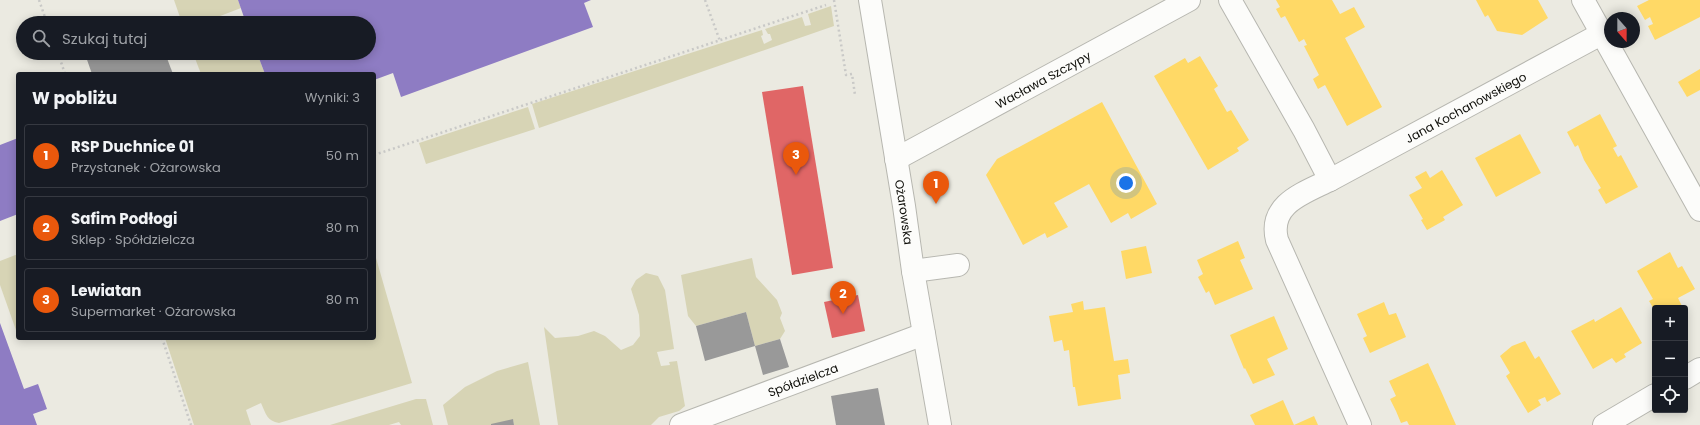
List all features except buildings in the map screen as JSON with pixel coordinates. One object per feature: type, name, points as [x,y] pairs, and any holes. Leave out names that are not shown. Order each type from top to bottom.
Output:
[{"type":"street","name":"Ożarowska","points":[[870,0],[913,271],[940,425]]},
{"type":"street","name":"Wacława Szczypy","points":[[896,159],[1189,0]]},
{"type":"street","points":[[1230,0],[1304,130],[1330,180]]},
{"type":"street","points":[[1583,0],[1700,210]]},
{"type":"street","name":"Jana Kochanowskiego","points":[[1360,425],[1277,240],[1274,230],[1280,211],[1291,199],[1330,180],[1601,34]]},
{"type":"street","points":[[913,271],[958,265]]},
{"type":"street","name":"Spółdzielcza","points":[[681,425],[924,334]]},
{"type":"street","points":[[1687,377],[1700,369]]},
{"type":"street","points":[[1604,425],[1652,397]]},
{"type":"path","points":[[39,0],[45,16]]},
{"type":"path","points":[[705,0],[720,41]]},
{"type":"path","points":[[834,0],[846,75],[852,74],[855,95]]},
{"type":"path","points":[[376,154],[826,5]]},
{"type":"path","points":[[60,60],[64,72]]},
{"type":"path","points":[[163,340],[190,425]]},
{"type":"shaded area","points":[[174,0],[238,0],[241,8],[220,16],[180,16]]},
{"type":"shaded area","points":[[831,6],[834,26],[539,128],[532,104],[762,30],[763,35],[761,36],[764,44],[772,40],[770,34],[768,34],[765,29],[802,17],[805,26],[811,25],[808,14]]},
{"type":"shaded area","points":[[196,60],[260,60],[264,72],[200,72]]},
{"type":"shaded area","points":[[528,107],[535,129],[426,164],[419,143]]},
{"type":"shaded area","points":[[16,255],[16,330],[0,285],[0,261]]},
{"type":"shaded area","points":[[376,258],[412,383],[279,423],[269,419],[261,403],[246,410],[251,425],[194,425],[166,340],[376,340]]},
{"type":"shaded area","points":[[752,258],[756,277],[777,300],[782,313],[780,318],[785,331],[780,339],[755,346],[746,312],[696,326],[688,316],[681,275]]},
{"type":"shaded area","points":[[646,273],[658,276],[665,290],[674,349],[657,352],[661,366],[670,365],[669,362],[677,361],[685,406],[679,411],[659,417],[651,425],[558,425],[544,327],[555,338],[578,336],[594,331],[605,336],[621,350],[633,345],[640,336],[639,315],[631,289],[636,280]]},
{"type":"shaded area","points":[[528,362],[540,425],[514,425],[513,420],[493,425],[448,425],[443,405],[465,387],[497,371]]},
{"type":"shaded area","points":[[416,399],[426,399],[433,425],[401,425],[399,422],[389,425],[330,425]]},
{"type":"place","name":"Lewiatan","points":[[796,175]]},
{"type":"place","name":"RSP Duchnice 01","points":[[936,204]]},
{"type":"place","name":"Safim Podłogi","points":[[843,314]]}]
